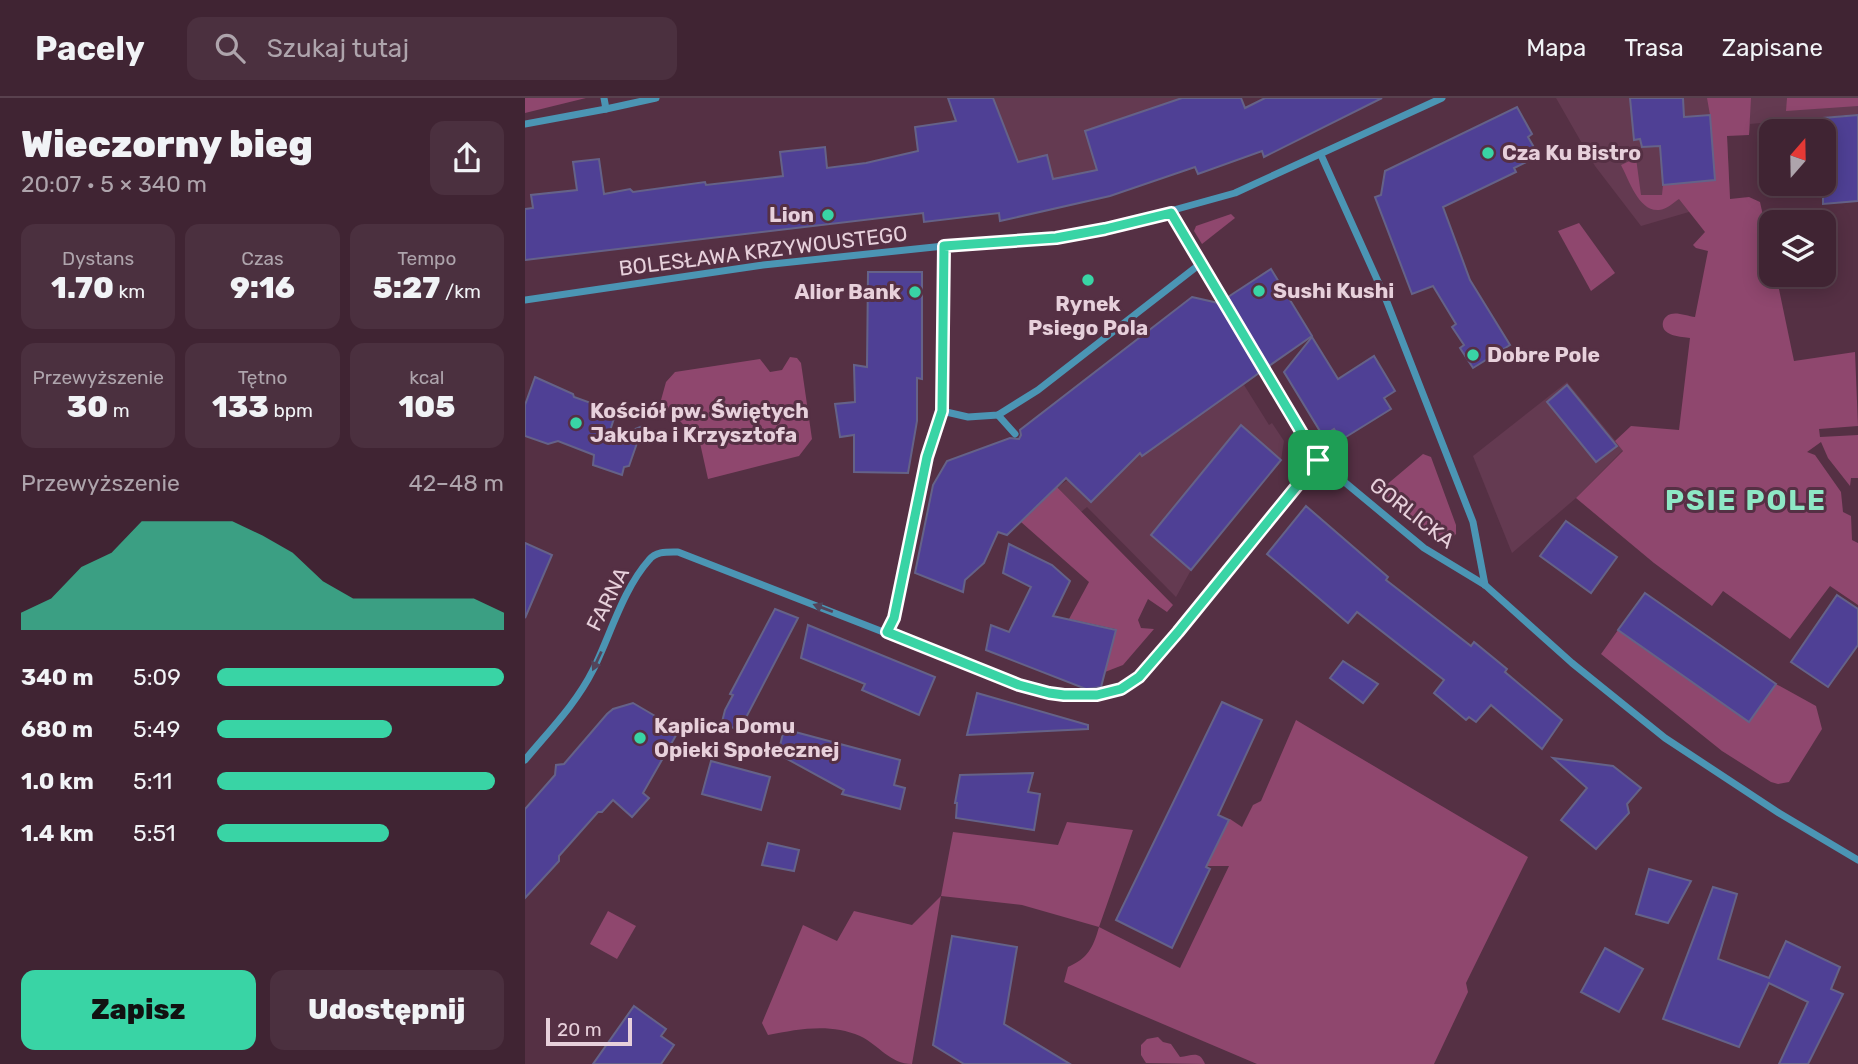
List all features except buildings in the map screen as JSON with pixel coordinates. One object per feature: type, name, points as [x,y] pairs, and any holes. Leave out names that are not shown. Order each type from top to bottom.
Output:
[{"type":"street","points":[[604,98],[606,108]]},
{"type":"street","points":[[525,124],[656,98]]},
{"type":"street","name":"BOLESŁAWA KRZYWOUSTEGO","points":[[525,300],[763,265],[944,246],[1056,238],[1105,229],[1171,213],[1235,192],[1442,98]]},
{"type":"street","name":"GORLICKA","points":[[1321,155],[1385,297],[1473,522],[1485,585]]},
{"type":"street","name":"GORLICKA","points":[[1171,213],[1318,460],[1424,548],[1485,585],[1572,663],[1665,738],[1779,813],[1858,860]]},
{"type":"street","points":[[944,246],[942,411],[927,457],[894,618],[887,632],[1019,685],[1049,693],[1097,695],[1121,689],[1139,677],[1178,632],[1318,460]]},
{"type":"street","points":[[942,411],[968,417],[998,415],[1038,390],[1200,264]]},
{"type":"street","points":[[998,415],[1015,434]]},
{"type":"street","name":"FARNA","points":[[525,760],[573,704],[592,671],[638,574],[651,557],[664,551],[678,552],[887,632]]},
{"type":"shaded area","points":[[525,98],[586,98],[525,113]]},
{"type":"shaded area","points":[[968,98],[1182,98],[1085,131],[1106,197],[1000,221],[985,145]]},
{"type":"shaded area","points":[[1556,98],[1858,98],[1858,114],[1804,119],[1759,119],[1759,123],[1750,124],[1749,135],[1727,135],[1730,200],[1641,226],[1595,166]]},
{"type":"shaded area","points":[[1707,98],[1751,98],[1749,135],[1727,136],[1730,199],[1749,197],[1760,202],[1759,287],[1779,287],[1794,361],[1855,352],[1858,426],[1819,429],[1820,437],[1858,435],[1858,478],[1851,478],[1850,486],[1828,458],[1821,442],[1807,452],[1815,455],[1841,492],[1843,512],[1851,516],[1852,540],[1858,543],[1858,605],[1830,586],[1790,639],[1723,591],[1712,606],[1654,563],[1576,498],[1623,451],[1615,441],[1631,426],[1679,430],[1690,338],[1668,333],[1663,322],[1667,316],[1673,314],[1695,317],[1708,251],[1693,245],[1705,232],[1679,199],[1659,210],[1646,206],[1640,201],[1621,165],[1636,158],[1641,195],[1662,195],[1663,185],[1715,180]]},
{"type":"shaded area","points":[[1787,98],[1858,98],[1858,106],[1786,111]]},
{"type":"shaded area","points":[[1231,214],[1235,218],[1202,244],[1194,231],[1196,226]]},
{"type":"shaded area","points":[[1579,223],[1615,273],[1591,291],[1558,231]]},
{"type":"shaded area","points":[[790,357],[797,358],[801,363],[812,439],[799,456],[708,479],[700,443],[661,400],[666,382],[675,372],[760,359],[770,372],[782,370]]},
{"type":"shaded area","points":[[1239,368],[1249,381],[1244,385],[1269,425],[1272,423],[1284,441],[1281,460],[1191,570],[1176,597],[1087,507],[1081,512],[1057,487]]},
{"type":"shaded area","points":[[1567,382],[1623,450],[1576,498],[1512,553],[1473,456]]},
{"type":"shaded area","points":[[1423,454],[1431,457],[1456,525],[1456,534],[1450,538],[1438,539],[1431,536],[1412,516],[1404,515],[1378,492]]},
{"type":"shaded area","points":[[1057,487],[1173,605],[1167,612],[1148,599],[1138,620],[1141,628],[1154,629],[1123,665],[1105,672],[1115,629],[1069,619],[1089,582],[1021,522]]},
{"type":"shaded area","points":[[1618,630],[1749,722],[1776,684],[1816,706],[1822,729],[1789,782],[1771,782],[1722,751],[1601,654]]},
{"type":"shaded area","points":[[1296,720],[1528,857],[1466,983],[1468,992],[1434,1064],[1257,1064],[1064,982],[1068,967],[1089,952],[1099,927],[1180,968],[1229,866],[1206,866],[1230,819],[1242,827],[1253,805],[1261,801]]},
{"type":"shaded area","points":[[1067,822],[1133,830],[1099,927],[1022,905],[941,896],[953,832],[1058,845]]},
{"type":"shaded area","points":[[941,896],[912,1064],[891,1058],[867,1040],[849,1032],[826,1028],[768,1035],[762,1023],[803,925],[837,941],[854,911],[912,925]]},
{"type":"shaded area","points":[[608,911],[636,926],[617,959],[590,944]]},
{"type":"shaded area","points":[[1158,1037],[1171,1044],[1180,1057],[1197,1055],[1205,1064],[1146,1063],[1141,1055],[1141,1045],[1147,1039]]},
{"type":"place","name":"Cza Ku Bistro","points":[[1488,153]]},
{"type":"place","name":"Lion","points":[[828,215]]},
{"type":"place","name":"Rynek Psiego Pola","points":[[1088,280]]},
{"type":"place","name":"Sushi Kushi","points":[[1259,291]]},
{"type":"place","name":"Alior Bank","points":[[915,292]]},
{"type":"place","name":"Dobre Pole","points":[[1473,355]]},
{"type":"place","name":"Kościół pw. Świętych Jakuba i Krzysztofa","points":[[576,423]]},
{"type":"place","name":"Kaplica Domu Opieki Społecznej","points":[[640,738]]},
{"type":"district","name":"PSIE POLE","points":[[1746,500]]},
{"type":"route","points":[[1171,213],[1318,460],[1178,632],[1139,677],[1121,689],[1097,695],[1049,693],[1019,685],[887,632],[894,618],[927,457],[942,411],[944,246],[1056,238],[1171,213]]}]
